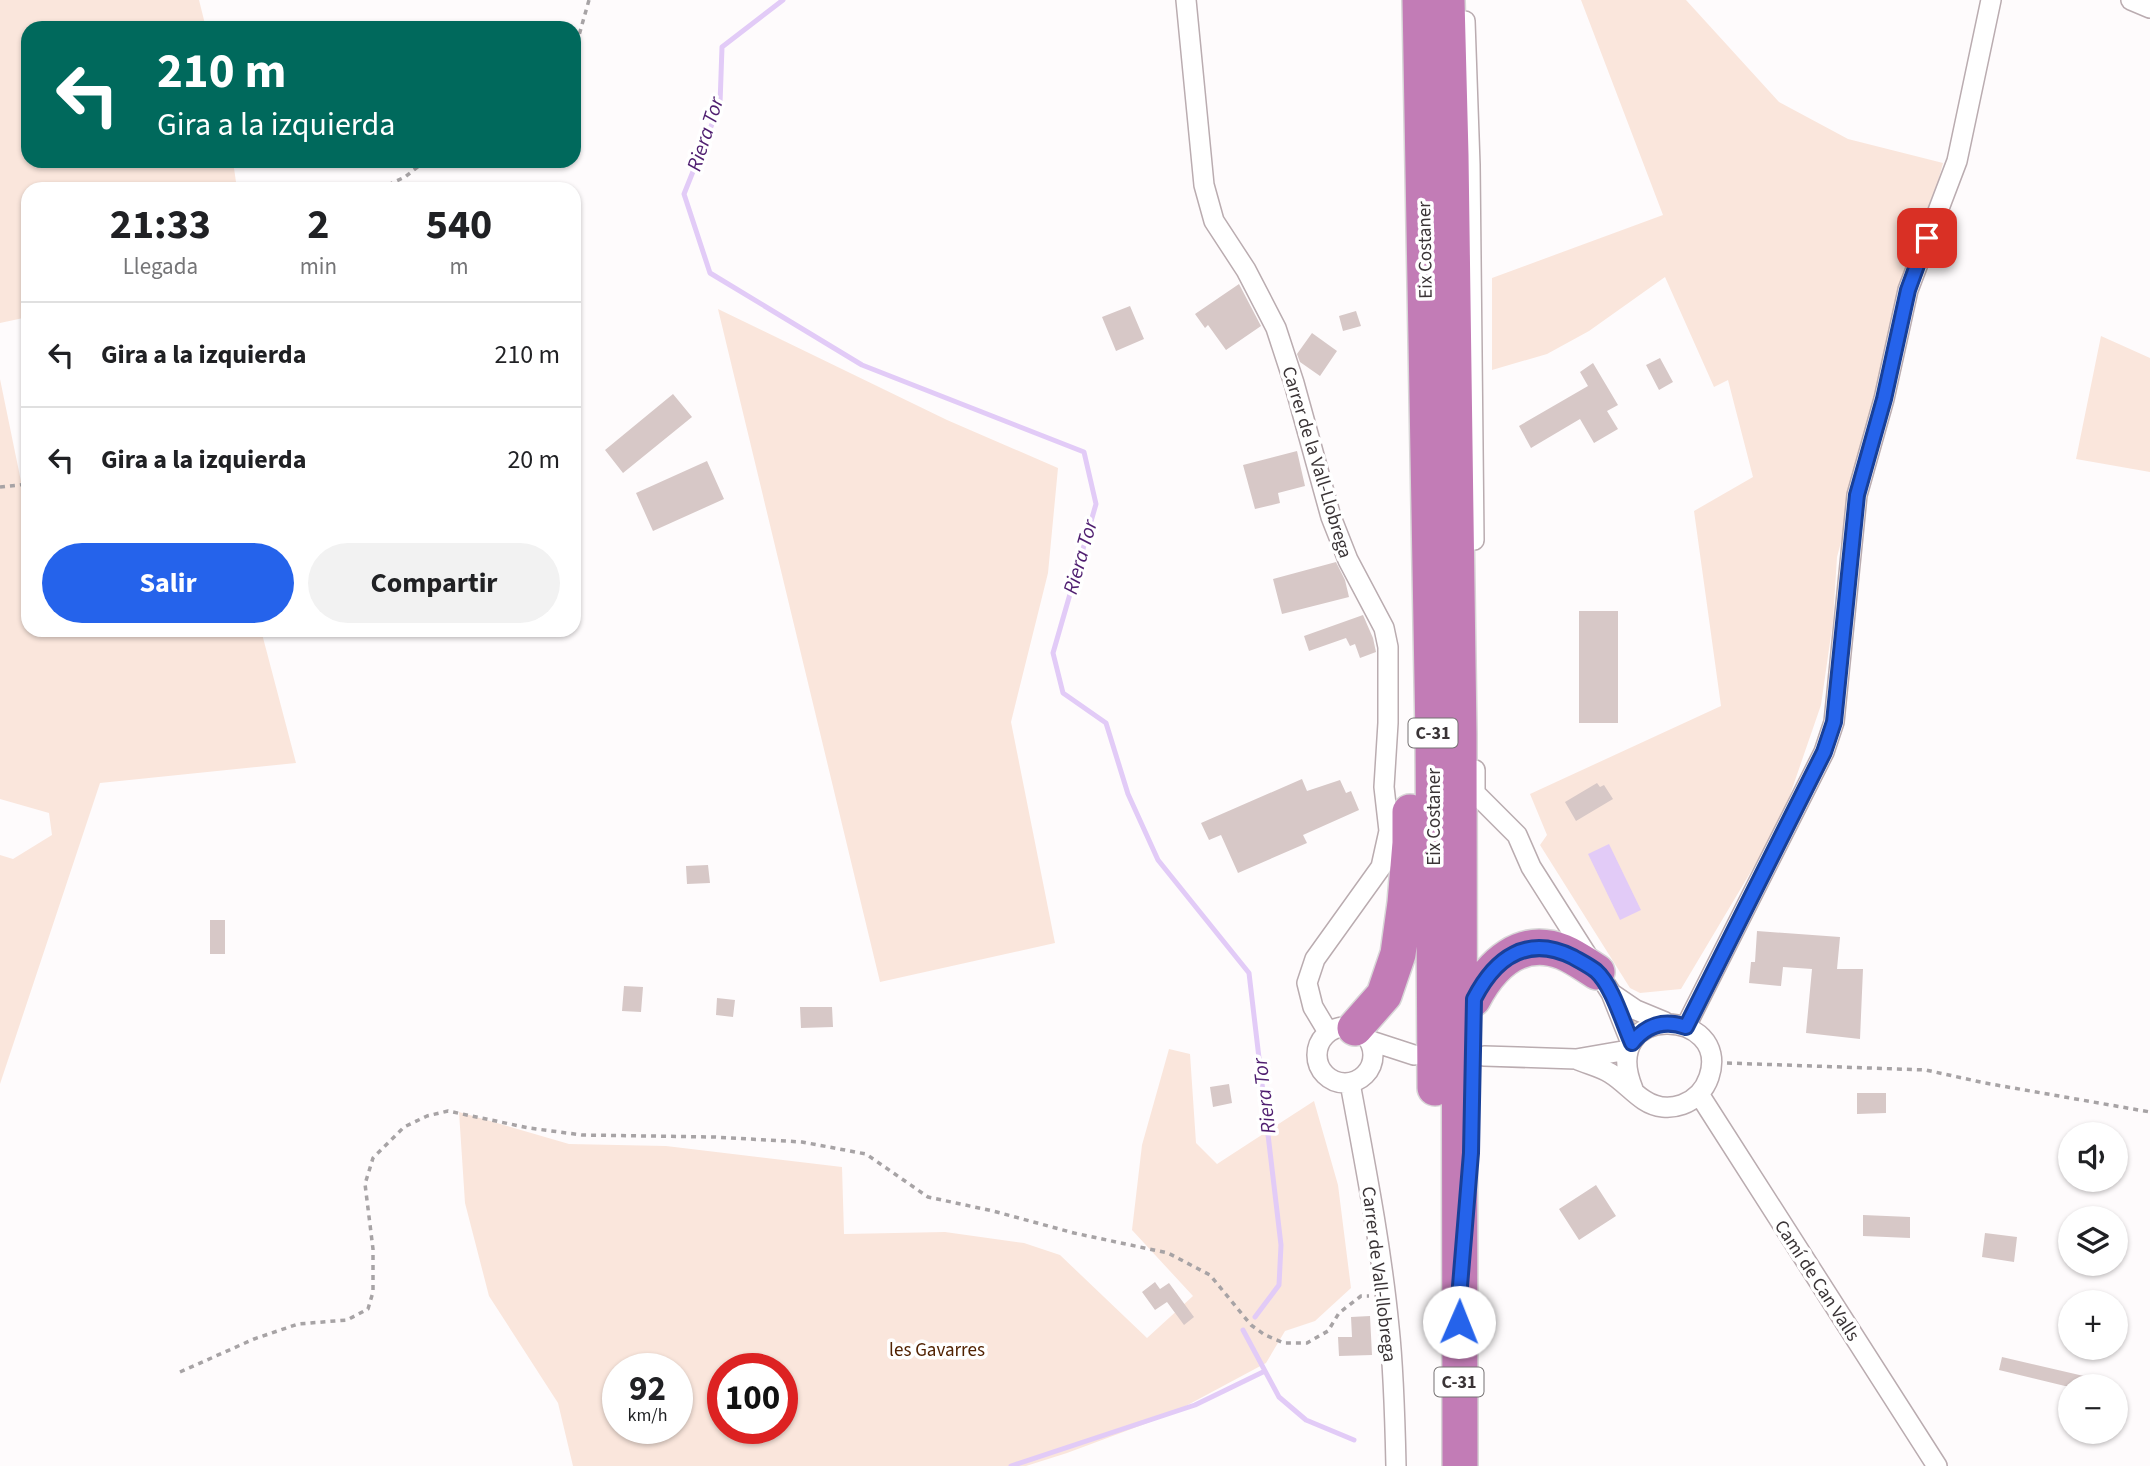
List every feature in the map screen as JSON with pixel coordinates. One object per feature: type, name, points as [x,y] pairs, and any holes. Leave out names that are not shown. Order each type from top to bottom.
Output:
[{"type":"highway","points":[[1351,1034],[1384,995],[1398,954],[1410,843],[1402,0]]},
{"type":"highway","name":"Eix Costaner","points":[[1420,0],[1433,737],[1436,1466]]},
{"type":"highway","name":"C-31","points":[[1447,0],[1459,734],[1460,1466]]},
{"type":"highway","points":[[1459,1298],[1471,1153],[1475,793]]},
{"type":"highway","points":[[1474,999],[1485,978],[1498,963],[1514,953],[1528,949],[1561,951],[1604,983]]},
{"type":"street","name":"Carrer de la Vall-Llobrega","points":[[1186,0],[1204,185],[1214,221],[1246,270],[1276,328],[1331,517],[1348,560],[1384,628],[1388,648],[1388,723],[1384,787],[1389,831],[1381,867],[1315,959],[1307,983],[1313,1007],[1351,1034]]},
{"type":"street","points":[[1464,0],[1470,165],[1475,793],[1517,835],[1531,867],[1604,983],[1630,1047],[1626,1072],[1633,1089]]},
{"type":"street","points":[[1686,1027],[1824,752],[1834,722],[1857,495],[1884,399],[1908,290],[1957,161],[1992,0]]},
{"type":"street","points":[[2131,0],[2150,8]]},
{"type":"street","points":[[1576,1059],[1608,1072],[1643,1099],[1657,1106],[1679,1106],[1699,1094],[1705,1086],[1711,1062],[1704,1041],[1686,1027],[1665,1023],[1636,1010],[1604,983]]},
{"type":"street","points":[[1484,1056],[1576,1059],[1630,1047],[1646,1029],[1665,1023]]},
{"type":"street","points":[[1351,1034],[1374,1058],[1371,1069],[1364,1077],[1350,1083],[1330,1080],[1319,1068],[1317,1049],[1351,1034],[1414,1055],[1371,1069]]},
{"type":"street","name":"Carrer de Vall-llobrega","points":[[1350,1083],[1385,1295],[1391,1352],[1396,1466]]},
{"type":"street","name":"Camí de Can Valls","points":[[1699,1094],[1937,1466]]},
{"type":"path","points":[[581,28],[589,0]]},
{"type":"path","points":[[394,182],[416,168]]},
{"type":"path","points":[[0,487],[21,485]]},
{"type":"path","points":[[1711,1062],[1926,1070],[2150,1112]]},
{"type":"path","points":[[180,1372],[254,1339],[299,1324],[347,1320],[368,1309],[373,1292],[373,1249],[365,1184],[373,1158],[404,1127],[427,1116],[448,1111],[529,1128],[582,1135],[714,1137],[802,1142],[866,1154],[928,1197],[1168,1253],[1210,1275],[1251,1325],[1284,1343],[1307,1343],[1328,1331],[1339,1313],[1361,1296],[1385,1295]]},
{"type":"green space","points":[[0,0],[199,0],[204,21],[21,21],[21,168],[234,168],[236,182],[21,182],[21,318],[0,323]]},
{"type":"green space","points":[[1581,0],[1686,0],[1779,102],[1848,139],[1943,163],[1837,557],[1833,621],[1821,705],[1781,821],[1681,989],[1640,993],[1630,988],[1540,845],[1547,835],[1530,794],[1721,706],[1694,511],[1753,477],[1728,380],[1714,387],[1665,277],[1589,331],[1547,354],[1492,370],[1492,278],[1663,215]]},
{"type":"green space","points":[[718,309],[947,420],[1058,468],[1048,573],[1011,722],[1055,943],[880,982]]},
{"type":"green space","points":[[2101,336],[2150,358],[2150,472],[2076,459]]},
{"type":"green space","points":[[0,379],[21,481],[21,637],[263,637],[296,763],[100,783],[0,1084],[0,855],[13,859],[52,835],[49,813],[0,799]]},
{"type":"green space","name":"les Gavarres","points":[[1169,1049],[1190,1054],[1196,1143],[1217,1164],[1314,1101],[1338,1185],[1351,1288],[1315,1321],[1285,1331],[1266,1363],[1169,1415],[1026,1466],[573,1466],[558,1403],[489,1296],[465,1203],[459,1112],[569,1144],[666,1146],[842,1167],[844,1234],[945,1232],[1024,1243],[1060,1255],[1147,1338],[1193,1296],[1132,1230],[1142,1145]]},
{"type":"shaded area","points":[[1609,844],[1641,910],[1620,920],[1588,854]]},
{"type":"building","points":[[1239,284],[1261,326],[1226,350],[1208,325],[1205,328],[1195,314]]},
{"type":"building","points":[[1130,306],[1144,339],[1116,351],[1102,317]]},
{"type":"building","points":[[1356,311],[1361,326],[1343,331],[1339,316]]},
{"type":"building","points":[[1312,333],[1337,351],[1320,376],[1300,362],[1297,354]]},
{"type":"building","points":[[1660,358],[1673,382],[1659,390],[1646,365]]},
{"type":"building","points":[[1593,363],[1618,405],[1607,411],[1618,429],[1594,443],[1580,419],[1531,448],[1519,426],[1588,386],[1580,372]]},
{"type":"building","points":[[673,394],[692,417],[623,473],[605,450]]},
{"type":"building","points":[[1297,451],[1305,486],[1278,493],[1280,503],[1255,509],[1243,465]]},
{"type":"building","points":[[707,461],[724,499],[653,531],[636,493]]},
{"type":"building","points":[[1336,562],[1345,580],[1349,597],[1282,614],[1273,579]]},
{"type":"building","points":[[1579,611],[1618,611],[1618,723],[1579,723]]},
{"type":"building","points":[[1363,615],[1376,652],[1360,658],[1355,644],[1350,646],[1346,638],[1309,651],[1304,636]]},
{"type":"building","points":[[1302,779],[1307,791],[1340,780],[1346,793],[1351,791],[1359,810],[1303,835],[1307,843],[1238,873],[1221,835],[1209,840],[1201,823]]},
{"type":"building","points":[[1597,783],[1600,787],[1604,785],[1613,799],[1576,821],[1565,802]]},
{"type":"building","points":[[708,865],[710,883],[687,884],[686,866]]},
{"type":"building","points":[[210,920],[225,920],[225,954],[210,954]]},
{"type":"building","points":[[1757,931],[1840,937],[1837,969],[1863,969],[1860,1039],[1806,1033],[1812,969],[1783,967],[1781,986],[1749,983],[1751,962],[1755,962]]},
{"type":"building","points":[[624,986],[643,987],[641,1012],[622,1011]]},
{"type":"building","points":[[717,998],[735,1000],[733,1017],[716,1015]]},
{"type":"building","points":[[800,1007],[832,1007],[833,1027],[801,1028]]},
{"type":"building","points":[[1229,1084],[1232,1103],[1213,1107],[1210,1087]]},
{"type":"building","points":[[1857,1093],[1886,1093],[1886,1113],[1857,1114]]},
{"type":"building","points":[[1596,1185],[1616,1216],[1579,1240],[1559,1209]]},
{"type":"building","points":[[1863,1215],[1910,1217],[1910,1238],[1863,1236]]},
{"type":"building","points":[[1985,1233],[2017,1237],[2014,1262],[1982,1257]]},
{"type":"building","points":[[1155,1282],[1160,1289],[1169,1283],[1194,1317],[1184,1325],[1167,1302],[1155,1310],[1142,1292]]},
{"type":"building","points":[[1370,1316],[1372,1355],[1339,1356],[1338,1337],[1352,1337],[1351,1317]]},
{"type":"building","points":[[2002,1357],[2075,1374],[2058,1374],[2058,1384],[1999,1370]]},
{"type":"waterway","name":"Riera Tor","points":[[783,0],[722,47],[720,104],[684,194],[710,273],[862,365],[1084,452],[1096,504],[1053,653],[1063,693],[1106,723],[1128,794],[1158,860],[1249,973],[1281,1245],[1279,1285],[1255,1317]]},
{"type":"waterway","name":"Riera Tor","points":[[1243,1330],[1279,1397],[1306,1420],[1354,1440]]},
{"type":"waterway","points":[[1011,1466],[1195,1405],[1265,1371]]},
{"type":"route","points":[[1459,1322],[1471,1153],[1474,999],[1485,978],[1498,963],[1514,953],[1544,948],[1561,951],[1597,972],[1611,993],[1632,1043],[1637,1036],[1654,1025],[1677,1023],[1686,1027],[1824,752],[1834,722],[1857,495],[1884,399],[1908,290],[1927,238]]}]
